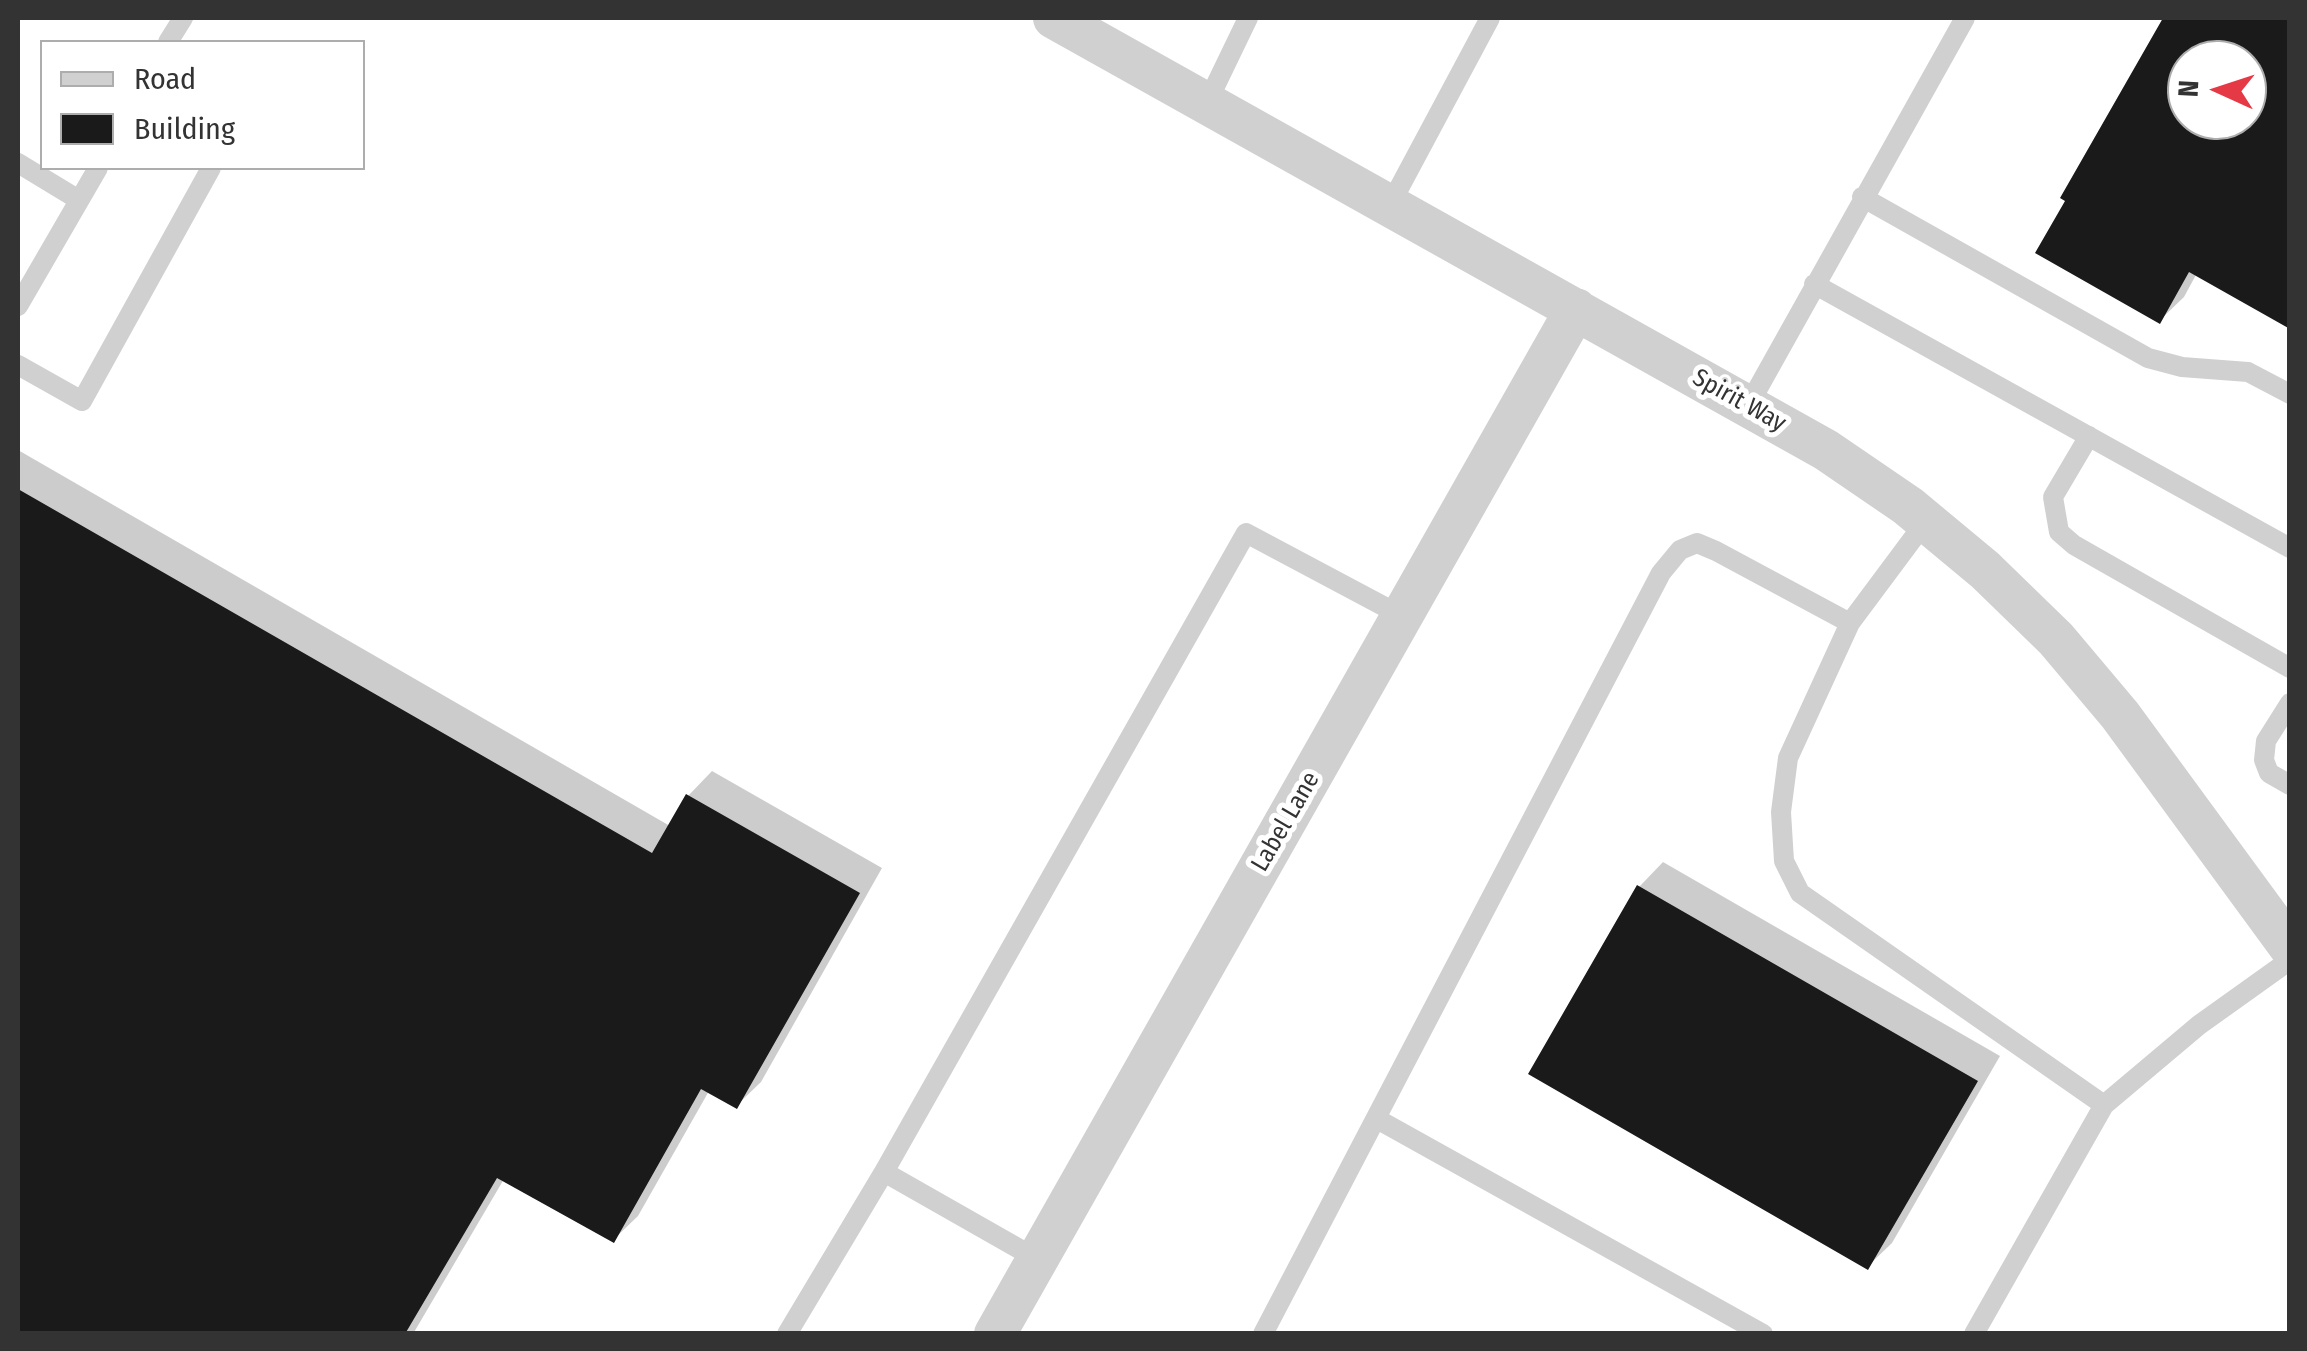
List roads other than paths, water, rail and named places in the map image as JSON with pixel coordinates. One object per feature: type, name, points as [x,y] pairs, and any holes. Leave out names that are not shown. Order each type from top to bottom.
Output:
[{"type":"street","name":"Spirit Way","points":[[1054,18],[1826,450],[1926,521],[1985,570],[2094,685],[2290,947]]},
{"type":"street","name":"Label Lane","points":[[995,1334],[1576,310]]},
{"type":"lane","points":[[1207,103],[1248,18]]},
{"type":"lane","points":[[1390,205],[1490,18]]},
{"type":"lane","points":[[1748,406],[1862,196],[1965,18]]},
{"type":"lane","points":[[18,163],[80,200]]},
{"type":"lane","points":[[18,306],[97,170]]},
{"type":"lane","points":[[18,365],[82,401],[210,170]]},
{"type":"lane","points":[[1862,196],[2148,358],[2182,367],[2248,372],[2290,394]]},
{"type":"lane","points":[[1814,284],[2290,548]]},
{"type":"lane","points":[[2089,436],[2053,497],[2060,532],[2074,545],[2290,668]]},
{"type":"lane","points":[[1926,521],[1850,624],[1788,758],[1781,812],[1784,861],[1800,893],[2104,1105]]},
{"type":"lane","points":[[787,1334],[884,1172],[1246,532],[1402,616]]},
{"type":"lane","points":[[1263,1334],[1662,573],[1680,550],[1697,543],[1716,551],[1850,624]]},
{"type":"lane","points":[[2290,703],[2266,741],[2264,760],[2269,773],[2290,785]]},
{"type":"lane","points":[[1974,1334],[2104,1105],[2199,1025],[2290,960]]},
{"type":"lane","points":[[1377,1119],[1763,1334]]},
{"type":"lane","points":[[884,1172],[1037,1259]]}]
